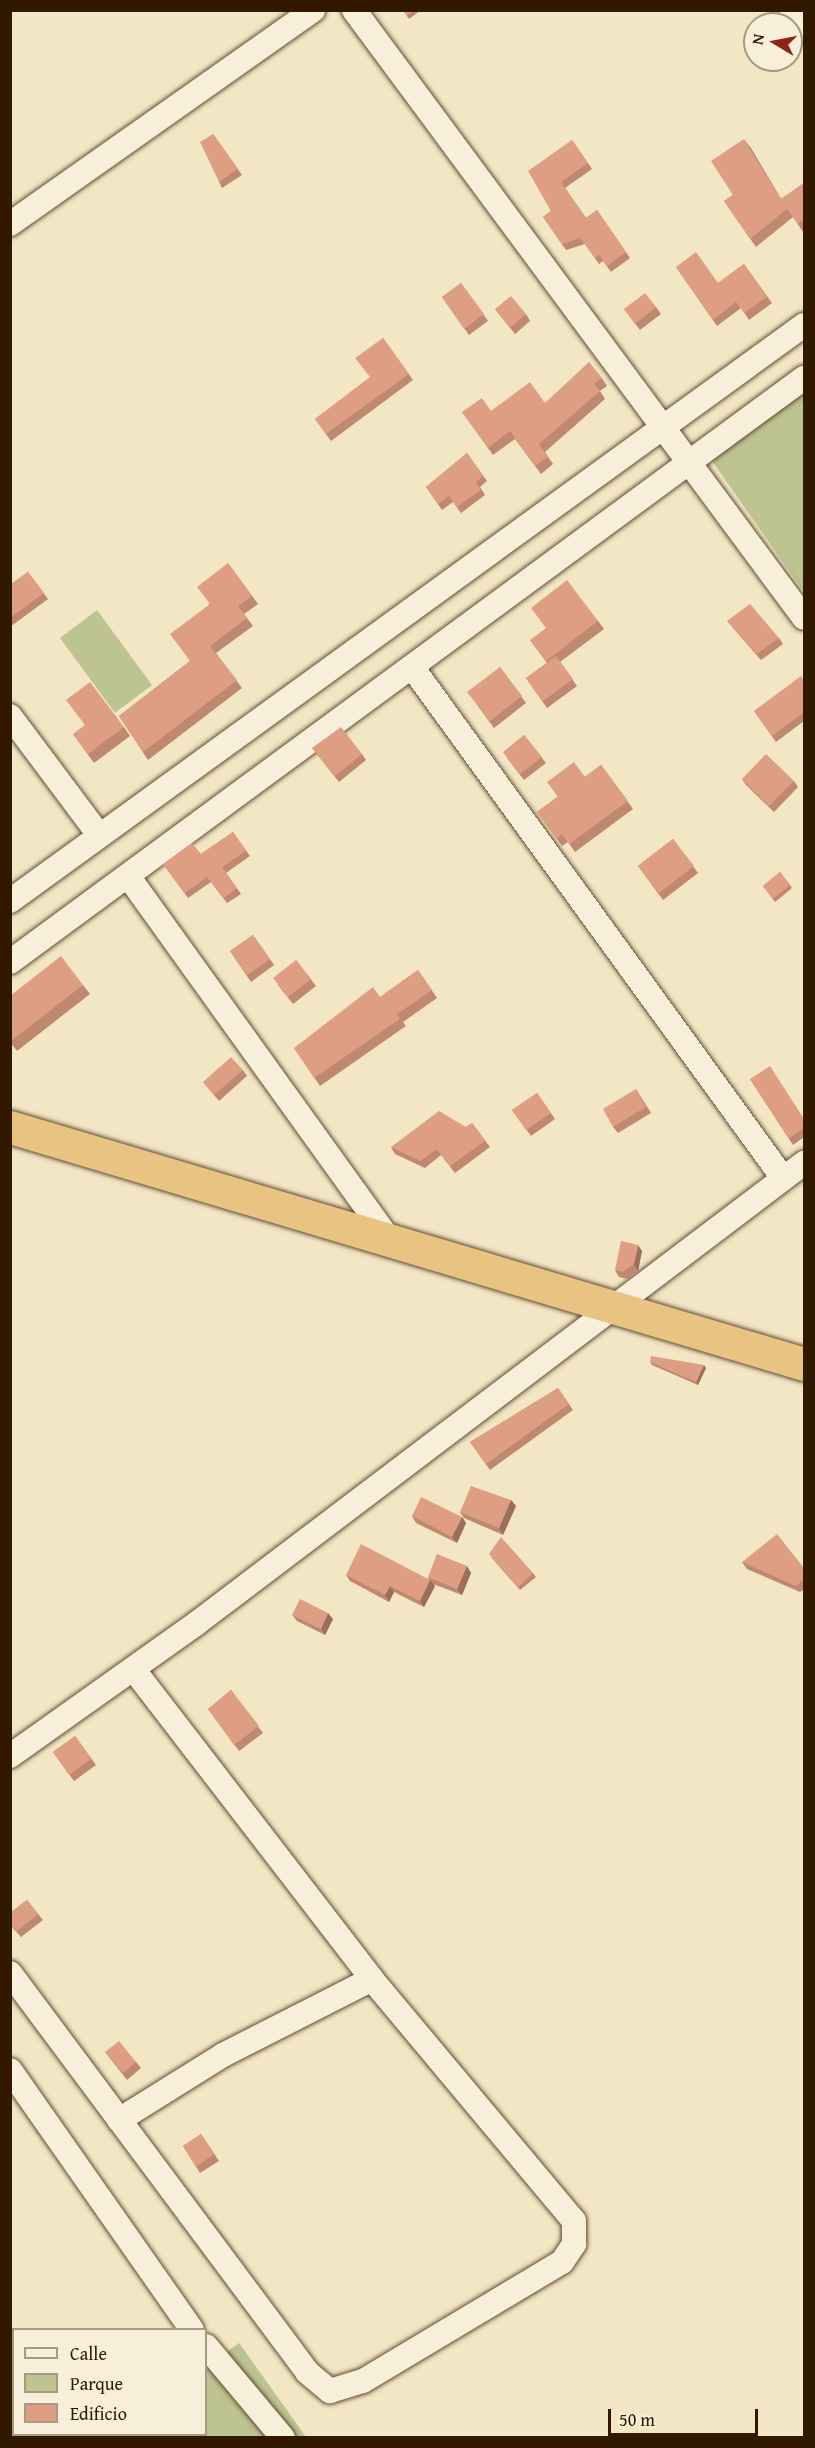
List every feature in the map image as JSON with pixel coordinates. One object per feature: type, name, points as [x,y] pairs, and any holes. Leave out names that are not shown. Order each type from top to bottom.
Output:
[{"type":"highway","points":[[10,1127],[612,1303],[804,1364]]},
{"type":"street","points":[[10,224],[313,10]]},
{"type":"street","points":[[354,10],[804,618]]},
{"type":"street","points":[[791,10],[804,29]]},
{"type":"street","points":[[10,901],[804,325]]},
{"type":"street","points":[[10,962],[804,378]]},
{"type":"street","points":[[412,667],[783,1178]]},
{"type":"street","points":[[10,717],[99,835]]},
{"type":"street","points":[[128,876],[387,1238]]},
{"type":"street","points":[[10,1756],[133,1669],[612,1303],[804,1163]]},
{"type":"street","points":[[10,1973],[307,2372],[330,2391],[363,2381],[562,2262],[574,2244],[574,2221],[372,1979],[133,1669]]},
{"type":"street","points":[[119,2120],[223,2055],[372,1979]]},
{"type":"street","points":[[10,2070],[191,2328]]},
{"type":"street","points":[[207,2347],[283,2438]]},
{"type":"green space","points":[[804,379],[804,592],[705,451]]},
{"type":"green space","points":[[97,610],[152,685],[115,713],[60,638]]},
{"type":"green space","points":[[239,2343],[306,2437],[109,2438],[207,2436],[207,2366]]},
{"type":"building","points":[[403,10],[414,10],[407,16]]},
{"type":"building","points":[[213,134],[238,169],[219,182],[200,142]]},
{"type":"building","points":[[744,139],[781,199],[804,183],[804,219],[798,224],[787,209],[750,239],[724,201],[733,195],[711,161]]},
{"type":"building","points":[[572,140],[588,163],[561,182],[586,218],[597,210],[626,252],[607,266],[599,255],[595,258],[580,238],[562,244],[543,217],[551,211],[528,171]]},
{"type":"building","points":[[696,252],[718,283],[744,264],[767,297],[744,313],[736,302],[713,320],[676,267]]},
{"type":"building","points":[[461,283],[484,314],[464,329],[442,297]]},
{"type":"building","points":[[645,293],[656,307],[635,324],[624,309]]},
{"type":"building","points":[[511,296],[526,314],[510,328],[495,309]]},
{"type":"building","points":[[383,338],[409,374],[326,434],[315,419],[370,377],[355,358]]},
{"type":"building","points":[[589,362],[602,378],[594,384],[600,391],[539,444],[548,457],[535,466],[510,431],[488,448],[462,412],[482,398],[491,411],[530,382],[545,403]]},
{"type":"building","points":[[467,453],[483,476],[476,482],[481,490],[457,507],[449,496],[438,504],[426,487]]},
{"type":"building","points":[[228,563],[252,596],[238,606],[247,618],[210,646],[237,680],[143,752],[119,716],[190,661],[170,634],[210,604],[197,587]]},
{"type":"building","points":[[28,572],[44,593],[10,618],[10,585]]},
{"type":"building","points":[[567,580],[598,621],[546,661],[530,640],[546,628],[531,608]]},
{"type":"building","points":[[750,604],[779,638],[757,654],[727,621]]},
{"type":"building","points":[[556,656],[573,679],[543,701],[526,678]]},
{"type":"building","points":[[500,667],[522,696],[490,721],[467,692]]},
{"type":"building","points":[[801,676],[804,681],[804,712],[772,736],[754,711]]},
{"type":"building","points":[[90,682],[124,727],[88,754],[73,734],[85,725],[66,700]]},
{"type":"building","points":[[341,727],[362,754],[335,776],[312,748]]},
{"type":"building","points":[[524,735],[542,757],[520,774],[503,752]]},
{"type":"building","points":[[766,754],[794,781],[769,806],[742,779]]},
{"type":"building","points":[[574,762],[585,777],[601,765],[628,801],[569,844],[562,834],[557,838],[537,812],[558,797],[547,782]]},
{"type":"building","points":[[233,832],[246,851],[222,867],[237,888],[224,898],[207,877],[185,893],[163,864],[192,843],[201,854]]},
{"type":"building","points":[[673,839],[694,866],[659,893],[638,866]]},
{"type":"building","points":[[780,872],[790,885],[773,899],[763,886]]},
{"type":"building","points":[[253,935],[270,959],[247,975],[230,951]]},
{"type":"building","points":[[61,956],[83,985],[11,1041],[10,996]]},
{"type":"building","points":[[296,960],[311,979],[288,997],[273,978]]},
{"type":"building","points":[[418,970],[432,990],[397,1014],[400,1019],[314,1078],[294,1048],[373,987],[380,997]]},
{"type":"building","points":[[231,1057],[243,1070],[214,1095],[203,1082]]},
{"type":"building","points":[[770,1066],[804,1119],[804,1128],[789,1138],[750,1079]]},
{"type":"building","points":[[636,1089],[646,1107],[613,1127],[603,1109]]},
{"type":"building","points":[[537,1093],[551,1113],[526,1130],[512,1110]]},
{"type":"building","points":[[439,1111],[466,1127],[472,1123],[485,1141],[450,1166],[437,1149],[420,1161],[391,1147]]},
{"type":"building","points":[[621,1241],[638,1245],[634,1264],[623,1272],[615,1270]]},
{"type":"building","points":[[651,1356],[704,1365],[696,1382],[650,1362]]},
{"type":"building","points":[[558,1388],[569,1404],[486,1464],[470,1442]]},
{"type":"building","points":[[471,1486],[511,1500],[499,1528],[460,1512]]},
{"type":"building","points":[[421,1497],[462,1517],[452,1537],[412,1516]]},
{"type":"building","points":[[777,1534],[804,1568],[804,1579],[796,1586],[742,1562]]},
{"type":"building","points":[[501,1537],[533,1573],[518,1587],[489,1554]]},
{"type":"building","points":[[361,1544],[430,1580],[420,1601],[390,1586],[385,1595],[346,1575]]},
{"type":"building","points":[[437,1554],[467,1566],[457,1589],[428,1577]]},
{"type":"building","points":[[300,1599],[328,1613],[321,1629],[292,1615]]},
{"type":"building","points":[[231,1690],[259,1726],[234,1745],[208,1709]]},
{"type":"building","points":[[75,1736],[91,1759],[69,1775],[53,1752]]},
{"type":"building","points":[[27,1900],[38,1914],[17,1931],[10,1924],[10,1913]]},
{"type":"building","points":[[119,2041],[136,2062],[123,2073],[105,2052]]},
{"type":"building","points":[[201,2134],[214,2154],[196,2167],[183,2146]]}]
